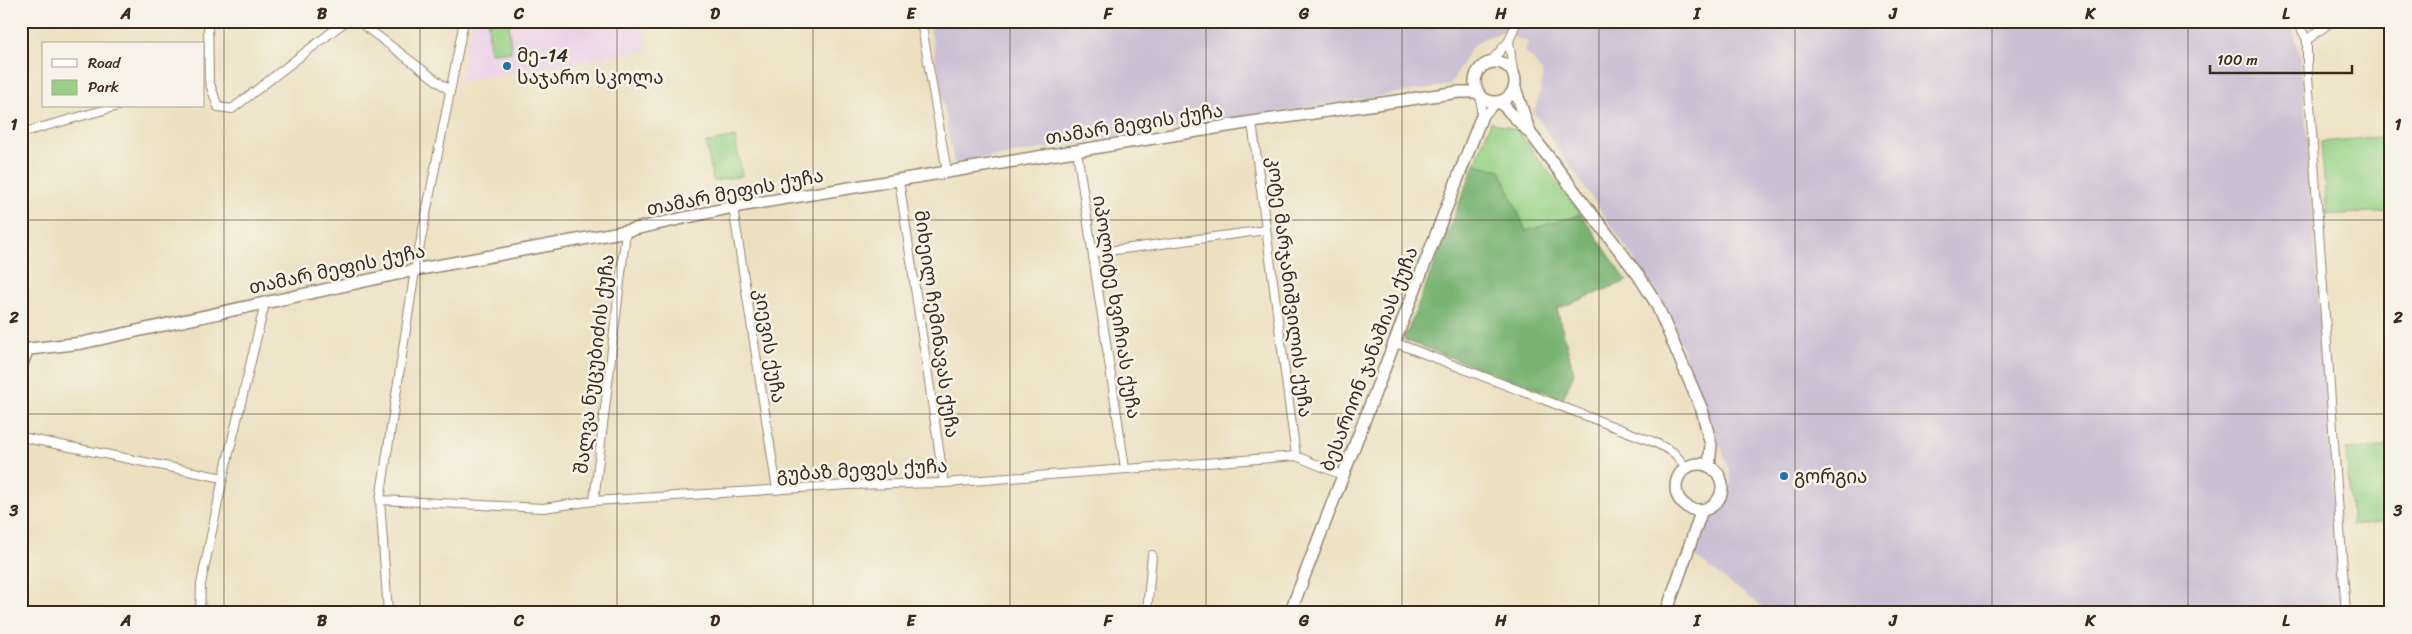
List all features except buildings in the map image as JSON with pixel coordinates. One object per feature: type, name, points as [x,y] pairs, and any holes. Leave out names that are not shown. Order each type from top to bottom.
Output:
[{"type":"street","points":[[208,21],[206,82],[218,107],[232,109],[346,21]]},
{"type":"street","points":[[358,21],[449,90]]},
{"type":"street","points":[[388,613],[380,500],[415,270],[464,21]]},
{"type":"street","points":[[921,21],[947,172]]},
{"type":"street","points":[[1459,92],[1509,41],[1517,21]]},
{"type":"street","points":[[2297,21],[2307,40],[2346,613]]},
{"type":"street","points":[[2307,40],[2318,29],[2332,21]]},
{"type":"street","points":[[1509,41],[1515,76],[1515,88],[1530,134]]},
{"type":"street","points":[[1490,62],[1503,62],[1513,71]]},
{"type":"street","points":[[1477,72],[1475,82],[1479,94],[1480,118]]},
{"type":"street","points":[[1480,118],[1499,102],[1509,97],[1515,88]]},
{"type":"street","name":"თამარ მეფის ქუჩა","points":[[24,350],[82,343],[415,270],[626,231],[733,207],[1252,122],[1459,92],[1479,94]]},
{"type":"street","points":[[1479,94],[1489,101],[1499,102],[1530,134],[1639,276],[1656,303],[1702,410],[1711,445],[1709,466]]},
{"type":"street","points":[[21,133],[111,108]]},
{"type":"street","name":"ბესარიონ ჯანაშიას ქუჩა","points":[[1290,613],[1342,475],[1396,343],[1480,118]]},
{"type":"street","name":"კოტე მარჯანიშვილის ქუჩა","points":[[1252,122],[1296,456]]},
{"type":"street","name":"იპოლიტე ხვიჩიას ქუჩა","points":[[1078,151],[1125,468]]},
{"type":"street","name":"მიხეილ ჩემინავას ქუჩა","points":[[899,180],[944,483]]},
{"type":"street","name":"კიევის ქუჩა","points":[[733,207],[777,490]]},
{"type":"street","points":[[1093,253],[1266,230]]},
{"type":"street","name":"შალვა ნუცუბიძის ქუჩა","points":[[594,501],[626,231]]},
{"type":"street","points":[[200,613],[201,584],[223,478],[264,303]]},
{"type":"street","points":[[1396,343],[1654,442],[1673,452],[1686,467]]},
{"type":"street","points":[[21,366],[24,350]]},
{"type":"street","points":[[21,437],[223,478]]},
{"type":"street","name":"გუბაზ მეფეს ქუჩა","points":[[380,500],[543,508],[594,501],[848,485],[944,483],[1296,456],[1342,475]]},
{"type":"street","points":[[1666,613],[1702,510],[1716,502],[1722,488],[1718,472],[1709,466],[1693,464],[1686,467],[1676,480],[1677,495],[1687,507],[1702,510]]},
{"type":"street","points":[[1147,613],[1152,554]]},
{"type":"shaded area","name":"მე-14 საჯარო სკოლა","points":[[473,21],[641,21],[649,50],[458,82]]},
{"type":"shaded area","points":[[929,21],[2291,21],[2301,58],[2342,613],[1770,613],[1694,556],[1706,516],[1718,511],[1726,500],[1731,482],[1730,471],[1664,303],[1534,113],[1543,80],[1542,72],[1533,59],[1524,52],[1528,42],[1502,33],[1484,38],[1471,48],[1450,85],[954,163]]},
{"type":"green space","points":[[488,21],[509,21],[511,52],[490,53]]},
{"type":"green space","points":[[1491,122],[1517,130],[1581,214],[1526,231],[1500,170],[1475,164]]},
{"type":"green space","points":[[2391,136],[2391,211],[2327,215],[2321,142]]},
{"type":"green space","points":[[735,137],[742,176],[713,181],[706,143]]},
{"type":"green space","points":[[1475,164],[1500,170],[1526,231],[1581,214],[1627,281],[1557,309],[1574,373],[1563,399],[1404,340]]},
{"type":"green space","points":[[2391,446],[2391,520],[2352,526],[2346,450]]},
{"type":"place","name":"მე-14 საჯარო სკოლა","points":[[507,66]]},
{"type":"place","name":"გორგია","points":[[1784,476]]}]
